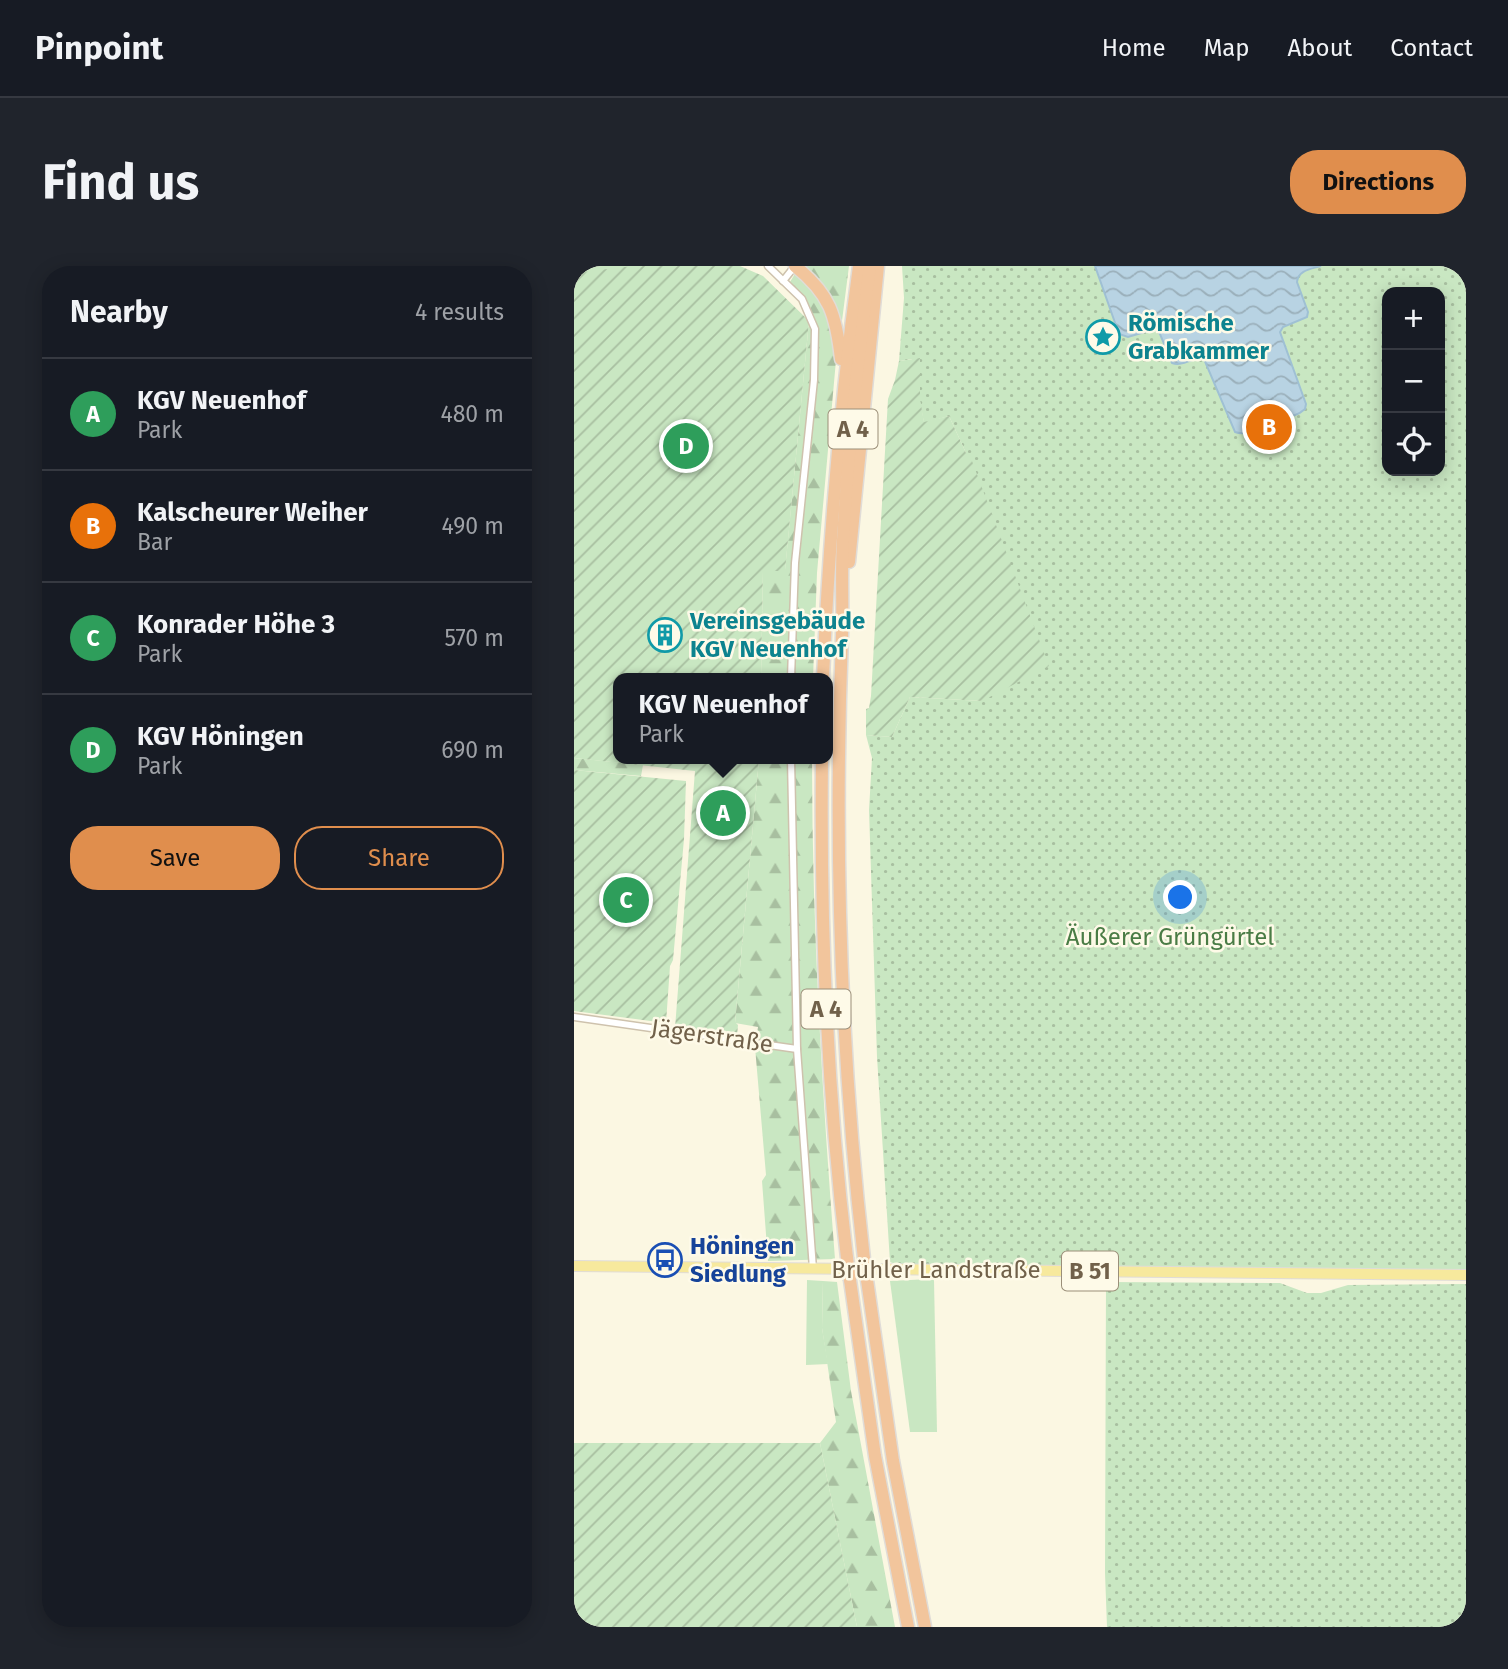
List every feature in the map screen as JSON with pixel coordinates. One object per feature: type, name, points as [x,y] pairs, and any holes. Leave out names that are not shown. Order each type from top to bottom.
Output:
[{"type":"highway","name":"A 4","points":[[823,673],[843,380],[859,266]]},
{"type":"highway","name":"A 4","points":[[870,266],[856,385],[844,528],[837,778],[840,945],[852,1148],[864,1259],[892,1461],[925,1627]]},
{"type":"highway","name":"A 4","points":[[843,593],[852,543],[878,266]]},
{"type":"highway","points":[[797,268],[819,287],[831,305],[838,329],[843,380]]},
{"type":"highway","name":"A 4","points":[[822,764],[821,870],[828,1062],[847,1258],[874,1457],[908,1627]]},
{"type":"main road","name":"Brühler Landstraße","points":[[574,1266],[1466,1275]]},
{"type":"street","points":[[768,266],[802,299],[815,329],[814,380],[795,563],[791,673]]},
{"type":"street","points":[[783,281],[797,268]]},
{"type":"street","points":[[765,619],[786,624],[792,617]]},
{"type":"street","points":[[791,764],[797,1049]]},
{"type":"street","name":"Jägerstraße","points":[[574,1017],[797,1049],[813,1269]]},
{"type":"green space","points":[[574,266],[644,266],[635,282],[574,273]]},
{"type":"green space","points":[[633,266],[740,266],[763,276],[809,321],[785,571],[763,571],[761,673],[613,673],[613,762],[574,758],[574,273]]},
{"type":"green space","points":[[803,266],[849,266],[842,321],[830,296]]},
{"type":"green space","name":"Äußerer Grüngürtel","points":[[902,266],[1466,266],[1466,1271],[898,1265],[890,1262],[877,1057],[869,810],[872,758],[866,735],[892,737],[910,697],[982,701],[966,453],[949,416],[924,423],[912,359],[899,361],[904,298]]},
{"type":"green space","points":[[796,272],[823,300],[837,349],[817,573],[813,673],[761,673],[763,570],[785,570],[809,321],[790,282]]},
{"type":"green space","points":[[920,358],[920,399],[924,422],[949,416],[966,453],[969,453],[1049,666],[982,701],[910,697],[892,737],[866,735],[866,709],[869,708],[871,696],[888,399],[899,361]]},
{"type":"green space","points":[[574,758],[643,765],[641,776],[574,770]]},
{"type":"green space","points":[[630,764],[759,764],[735,1022],[738,1025],[737,1036],[675,1028],[695,771]]},
{"type":"green space","points":[[759,764],[812,764],[819,1009],[835,1259],[768,1261],[762,1181],[766,1175],[755,1047],[758,1027],[735,1023]]},
{"type":"green space","points":[[574,770],[686,781],[684,839],[666,1023],[574,1011]]},
{"type":"green space","points":[[807,1280],[823,1281],[822,1328],[828,1364],[806,1365]]},
{"type":"green space","points":[[934,1280],[937,1432],[910,1432],[890,1281]]},
{"type":"green space","points":[[823,1281],[837,1282],[851,1391],[895,1627],[857,1627],[820,1443],[836,1422],[822,1328]]},
{"type":"green space","points":[[1106,1282],[1280,1283],[1307,1293],[1321,1293],[1348,1285],[1466,1284],[1466,1627],[1107,1627]]},
{"type":"green space","points":[[574,1443],[820,1443],[857,1627],[574,1627]]},
{"type":"water","points":[[1095,266],[1321,266],[1306,271],[1298,278],[1307,317],[1283,327],[1280,332],[1306,404],[1305,409],[1294,415],[1269,418],[1247,432],[1235,432],[1204,359],[1181,364],[1172,363],[1160,334],[1155,329],[1128,337],[1119,334]]},
{"type":"place","name":"Römische Grabkammer","points":[[1103,337]]},
{"type":"place","name":"Kalscheurer Weiher","points":[[1269,427]]},
{"type":"place","name":"KGV Höningen","points":[[686,446]]},
{"type":"place","name":"Vereinsgebäude KGV Neuenhof","points":[[665,635]]},
{"type":"place","name":"KGV Neuenhof","points":[[723,813]]},
{"type":"place","name":"Konrader Höhe 3","points":[[626,900]]},
{"type":"place","name":"Höningen Siedlung","points":[[665,1260]]}]
